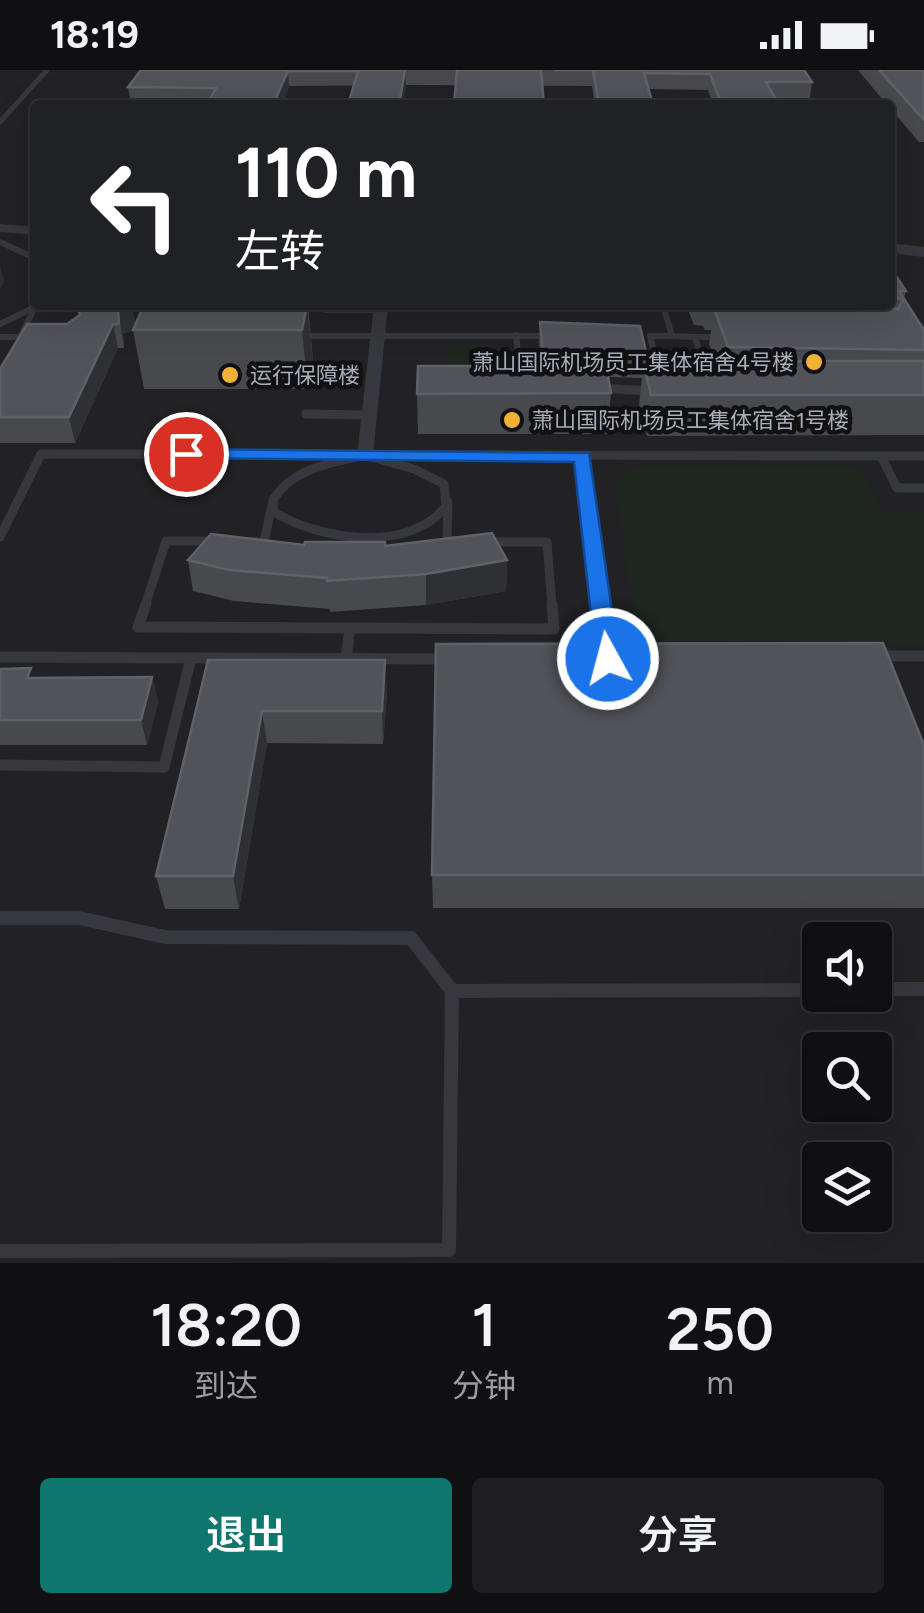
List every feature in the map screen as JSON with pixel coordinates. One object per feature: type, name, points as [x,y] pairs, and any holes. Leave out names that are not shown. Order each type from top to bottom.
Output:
[{"type":"street","points":[[0,228],[30,231]]},
{"type":"street","points":[[895,246],[924,249]]},
{"type":"street","points":[[366,455],[381,310]]},
{"type":"lane","points":[[0,122],[47,70]]},
{"type":"lane","points":[[0,242],[30,256]]},
{"type":"lane","points":[[0,324],[30,309]]},
{"type":"lane","points":[[10,353],[34,310]]},
{"type":"lane","points":[[664,310],[672,336]]},
{"type":"lane","points":[[528,321],[529,336]]},
{"type":"lane","points":[[284,336],[564,336]]},
{"type":"lane","points":[[516,336],[521,384]]},
{"type":"lane","points":[[633,336],[735,337]]},
{"type":"lane","points":[[587,387],[664,392],[650,336]]},
{"type":"lane","points":[[0,337],[40,337]]},
{"type":"lane","points":[[695,337],[712,392]]},
{"type":"lane","points":[[504,385],[535,384]]},
{"type":"lane","points":[[306,414],[370,415]]},
{"type":"lane","points":[[0,537],[42,454],[924,456]]},
{"type":"lane","points":[[224,542],[166,541],[138,628],[554,630],[547,542],[447,541],[448,502],[444,484],[366,455],[308,471],[286,483],[272,500],[264,542],[244,542]]},
{"type":"lane","points":[[881,456],[897,488],[924,488]]},
{"type":"lane","points":[[583,457],[608,659]]},
{"type":"lane","points":[[272,500],[274,512],[286,523],[332,536],[417,530],[442,514],[448,502]]},
{"type":"lane","points":[[346,658],[350,628]]},
{"type":"lane","points":[[865,656],[924,656]]},
{"type":"lane","points":[[0,657],[458,658]]},
{"type":"lane","points":[[0,766],[164,767],[191,658]]},
{"type":"lane","points":[[589,659],[627,658]]},
{"type":"lane","points":[[0,918],[79,918],[166,937],[411,938],[452,991],[449,1250],[0,1251]]},
{"type":"lane","points":[[892,990],[924,989]]},
{"type":"lane","points":[[452,991],[802,990]]},
{"type":"shaded area","points":[[0,70],[924,70],[924,1263],[0,1263]]},
{"type":"shaded area","points":[[447,343],[490,343],[493,376],[448,377]]},
{"type":"shaded area","points":[[634,467],[860,467],[881,512],[924,512],[924,645],[666,646],[633,619],[615,480]]},
{"type":"building","points":[[141,70],[405,70],[400,100],[349,100],[358,71],[288,71],[275,100],[210,100],[216,88],[128,87]]},
{"type":"building","points":[[457,70],[541,70],[544,100],[454,100]]},
{"type":"building","points":[[593,70],[804,70],[812,82],[766,82],[776,100],[720,100],[710,74],[644,73],[652,100],[598,100]]},
{"type":"building","points":[[879,70],[924,70],[924,120]]},
{"type":"building","points":[[895,274],[906,291],[899,291],[924,330],[924,350],[728,347],[715,310],[895,310],[903,300],[895,297]]},
{"type":"building","points":[[78,310],[118,310],[119,324],[113,324],[69,417],[0,417],[0,369],[27,324],[67,324],[80,315]]},
{"type":"building","points":[[142,310],[306,310],[302,330],[133,330]]},
{"type":"building","points":[[540,322],[640,326],[647,356],[543,354]]},
{"type":"building","points":[[545,353],[604,356],[611,393],[417,394],[418,366],[546,366]]},
{"type":"building","points":[[734,361],[924,361],[924,395],[651,395],[644,366],[736,365]]},
{"type":"building","points":[[492,533],[507,560],[426,574],[327,581],[229,570],[188,560],[211,534],[304,545],[385,542],[385,546]]},
{"type":"building","points":[[883,643],[924,745],[924,875],[432,875],[436,644]]},
{"type":"building","points":[[208,660],[385,660],[382,711],[262,711],[233,876],[156,876]]},
{"type":"building","points":[[31,668],[27,678],[152,677],[141,720],[0,720],[0,669]]},
{"type":"place","name":"萧山国际机场员工集体宿舍4号楼","points":[[814,362]]},
{"type":"place","name":"运行保障楼","points":[[230,375]]},
{"type":"place","name":"萧山国际机场员工集体宿舍1号楼","points":[[512,420]]},
{"type":"route","points":[[186,454],[583,457],[608,659]]}]
